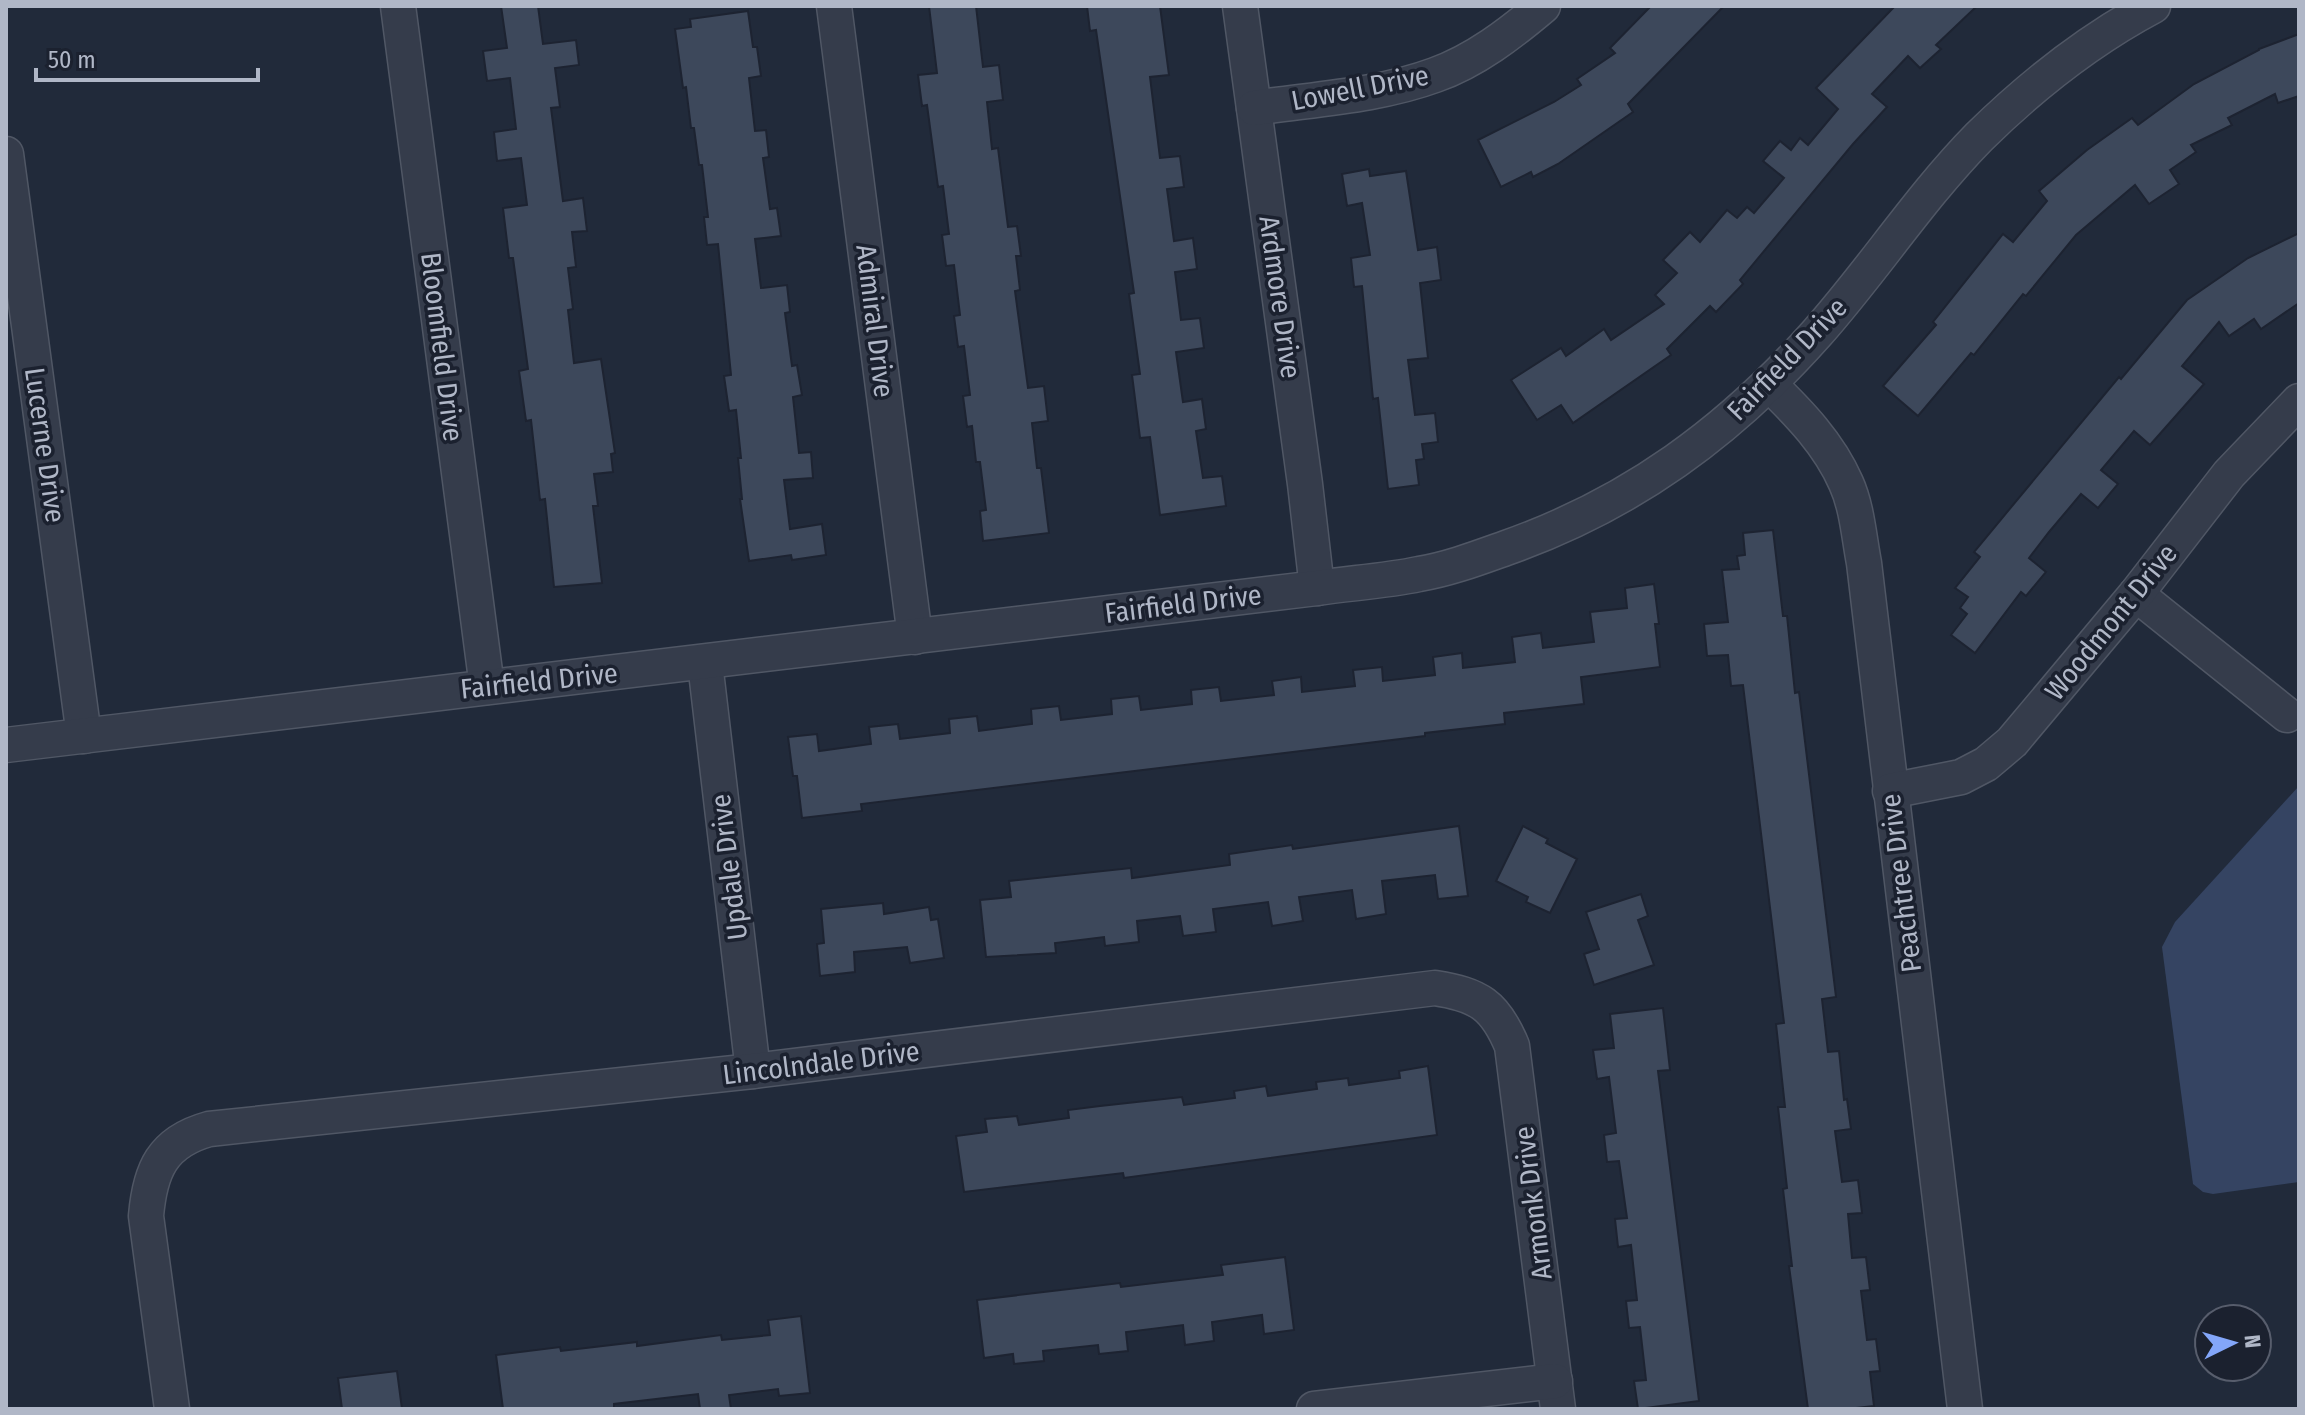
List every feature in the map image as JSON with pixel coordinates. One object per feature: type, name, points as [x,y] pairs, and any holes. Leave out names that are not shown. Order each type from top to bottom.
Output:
[{"type":"street","name":"Bloomfield Drive","points":[[398,6],[487,687]]},
{"type":"street","name":"Admiral Drive","points":[[834,6],[915,637]]},
{"type":"street","name":"Ardmore Drive","points":[[1240,6],[1317,588]]},
{"type":"street","name":"Lowell Drive","points":[[1254,108],[1388,88],[1437,75],[1489,47],[1543,6]]},
{"type":"street","name":"Fairfield Drive","points":[[6,745],[1317,588],[1419,574],[1474,559],[1579,520],[1675,463],[1718,431],[1769,384],[1818,332],[1978,138],[2063,63],[2153,6]]},
{"type":"street","name":"Lucerne Drive","points":[[6,154],[84,736]]},
{"type":"street","name":"Peachtree Drive","points":[[1769,384],[1823,442],[1847,484],[1864,563],[1965,1409]]},
{"type":"street","name":"Woodmont Drive","points":[[1890,791],[1961,777],[1986,764],[2012,742],[2136,594],[2229,474],[2299,401]]},
{"type":"street","points":[[2136,594],[2287,715]]},
{"type":"street","name":"Updale Drive","points":[[705,663],[753,1071]]},
{"type":"street","name":"Lincolndale Drive","points":[[172,1409],[146,1216],[148,1194],[162,1158],[178,1141],[209,1129],[753,1071],[1435,988],[1457,992],[1487,1004]]},
{"type":"street","name":"Armonk Drive","points":[[1487,1004],[1503,1023],[1516,1062],[1557,1395]]},
{"type":"street","points":[[1314,1409],[1557,1395]]},
{"type":"water","points":[[2299,786],[2299,1182],[2213,1194],[2203,1192],[2193,1184],[2162,947],[2175,922]]},
{"type":"building","points":[[501,6],[538,6],[543,44],[576,40],[579,65],[555,68],[560,107],[551,108],[563,201],[583,198],[587,231],[572,232],[576,267],[568,268],[573,309],[568,310],[574,363],[601,359],[615,453],[611,454],[613,472],[594,474],[598,506],[593,506],[602,583],[554,587],[545,499],[540,500],[531,420],[526,421],[519,371],[528,369],[503,208],[527,205],[521,158],[497,161],[494,132],[516,129],[510,78],[487,81],[483,51],[507,48]]},
{"type":"building","points":[[929,6],[976,6],[983,67],[999,65],[1003,100],[987,102],[992,149],[998,148],[1008,227],[1017,226],[1021,256],[1016,256],[1020,290],[1015,291],[1028,388],[1044,386],[1048,421],[1032,423],[1049,533],[983,541],[980,511],[986,510],[972,426],[967,427],[963,396],[970,395],[964,346],[958,347],[954,316],[960,315],[954,265],[946,266],[942,235],[949,234],[943,186],[938,187],[927,105],[922,106],[918,75],[937,73]]},
{"type":"building","points":[[1087,6],[1160,6],[1169,75],[1150,77],[1160,158],[1180,156],[1184,187],[1167,189],[1174,241],[1193,238],[1197,269],[1175,272],[1181,320],[1200,318],[1204,348],[1176,352],[1183,402],[1202,399],[1206,429],[1196,431],[1203,478],[1222,476],[1226,506],[1160,515],[1150,437],[1140,438],[1132,375],[1140,374],[1129,294],[1134,293],[1096,30],[1090,31]]},
{"type":"building","points":[[1651,6],[1724,6],[1628,104],[1633,112],[1558,164],[1533,177],[1531,172],[1501,187],[1478,140],[1581,85],[1577,79],[1615,53],[1610,48]]},
{"type":"building","points":[[1895,6],[1977,6],[1936,45],[1941,49],[1920,68],[1908,56],[1872,94],[1887,107],[1740,280],[1743,284],[1716,312],[1710,306],[1667,349],[1671,355],[1573,423],[1561,405],[1537,420],[1511,380],[1561,348],[1566,356],[1604,329],[1611,340],[1664,304],[1655,295],[1677,273],[1663,260],[1690,232],[1700,242],[1727,210],[1737,218],[1747,207],[1754,213],[1784,178],[1763,161],[1780,141],[1791,150],[1800,138],[1808,145],[1838,109],[1816,88]]},
{"type":"building","points":[[748,11],[761,76],[749,78],[755,131],[766,130],[769,157],[763,158],[770,209],[777,208],[781,236],[755,239],[761,288],[787,285],[790,312],[785,313],[792,366],[797,365],[802,395],[793,397],[799,453],[811,452],[813,478],[784,480],[790,529],[822,524],[826,555],[792,560],[791,555],[749,561],[740,499],[738,458],[741,458],[736,410],[729,411],[724,376],[731,375],[718,244],[707,245],[704,217],[708,217],[702,165],[699,165],[694,128],[691,128],[686,87],[683,88],[675,29],[691,27],[690,19]]},
{"type":"building","points":[[2299,34],[2299,96],[2278,103],[2275,94],[2228,118],[2232,125],[2191,145],[2196,152],[2170,170],[2179,184],[2149,204],[2135,185],[2076,235],[2026,296],[2023,294],[1974,355],[1971,353],[1918,416],[1883,386],[1936,325],[1933,322],[2003,234],[2013,242],[2047,201],[2039,191],[2087,150],[2132,118],[2138,125],[2194,84],[2259,49]]},
{"type":"building","points":[[1369,169],[1370,176],[1406,171],[1418,250],[1437,247],[1441,280],[1420,283],[1428,358],[1408,360],[1415,415],[1435,413],[1438,442],[1422,444],[1424,459],[1416,460],[1419,485],[1388,489],[1378,398],[1373,399],[1362,286],[1354,287],[1351,258],[1370,255],[1362,203],[1347,206],[1342,174]]},
{"type":"building","points":[[2299,233],[2299,303],[2261,329],[2254,319],[2229,336],[2219,322],[2182,366],[2204,384],[2150,445],[2134,431],[2101,470],[2118,484],[2098,508],[2081,494],[2049,532],[2029,558],[2046,572],[2026,596],[2021,592],[1975,653],[1951,635],[1967,614],[1960,608],[1968,597],[1955,588],[1980,557],[1974,552],[2119,377],[2121,379],[2187,300],[2248,258]]},
{"type":"building","points":[[1773,530],[1795,693],[1799,692],[1836,997],[1822,999],[1828,1052],[1839,1051],[1844,1100],[1847,1099],[1851,1129],[1835,1131],[1842,1182],[1858,1180],[1862,1213],[1848,1214],[1852,1258],[1866,1257],[1870,1290],[1861,1291],[1867,1340],[1876,1339],[1880,1371],[1870,1372],[1874,1406],[1847,1409],[1808,1409],[1789,1266],[1792,1266],[1783,1189],[1787,1188],[1778,1107],[1785,1107],[1776,1024],[1784,1023],[1743,685],[1731,686],[1728,655],[1707,656],[1704,624],[1728,622],[1722,570],[1739,569],[1737,556],[1745,555],[1743,533]]},
{"type":"building","points":[[1654,584],[1660,667],[1581,677],[1584,704],[1504,713],[1505,724],[1425,733],[1425,736],[861,804],[862,811],[802,818],[788,737],[817,734],[819,751],[871,744],[869,727],[898,724],[900,739],[950,733],[949,719],[977,716],[979,731],[1032,724],[1031,709],[1059,706],[1061,720],[1112,714],[1111,699],[1139,696],[1141,710],[1192,704],[1191,690],[1219,687],[1221,701],[1274,695],[1272,681],[1301,677],[1302,692],[1355,686],[1353,670],[1382,667],[1383,681],[1435,675],[1433,657],[1462,653],[1463,668],[1515,662],[1512,637],[1541,633],[1543,648],[1594,642],[1590,612],[1627,608],[1625,588]]},
{"type":"building","points":[[1459,826],[1468,896],[1438,899],[1435,875],[1382,881],[1386,914],[1356,919],[1352,890],[1299,897],[1303,921],[1272,926],[1268,902],[1213,909],[1216,932],[1183,936],[1180,916],[1137,921],[1139,942],[1105,946],[1104,937],[1055,943],[1056,953],[986,957],[980,900],[1011,897],[1009,881],[1131,868],[1132,878],[1230,865],[1229,854],[1292,845],[1293,849]]},
{"type":"building","points":[[1523,826],[1548,839],[1546,843],[1577,859],[1550,913],[1526,902],[1528,897],[1496,881]]},
{"type":"building","points":[[1641,894],[1648,916],[1638,920],[1654,965],[1594,985],[1584,954],[1599,949],[1586,912]]},
{"type":"building","points":[[883,903],[884,914],[929,907],[931,920],[938,919],[944,958],[910,963],[907,947],[854,952],[855,972],[820,976],[817,944],[824,943],[821,909]]},
{"type":"building","points":[[1663,1008],[1670,1070],[1658,1071],[1699,1401],[1638,1409],[1634,1381],[1646,1380],[1640,1327],[1629,1328],[1626,1301],[1637,1300],[1631,1245],[1618,1247],[1615,1219],[1627,1218],[1619,1161],[1607,1162],[1604,1135],[1616,1133],[1609,1077],[1597,1079],[1593,1050],[1614,1048],[1610,1014]]},
{"type":"building","points":[[1428,1066],[1437,1135],[1124,1178],[1123,1173],[964,1192],[956,1136],[987,1132],[985,1119],[1017,1116],[1019,1125],[1069,1118],[1068,1110],[1182,1097],[1184,1105],[1235,1098],[1234,1091],[1266,1086],[1268,1096],[1317,1089],[1316,1082],[1348,1078],[1349,1085],[1400,1078],[1399,1071]]},
{"type":"building","points":[[1285,1257],[1294,1330],[1264,1334],[1262,1315],[1212,1322],[1214,1341],[1185,1345],[1183,1325],[1126,1332],[1128,1351],[1099,1354],[1098,1345],[1043,1351],[1044,1361],[1014,1364],[1013,1354],[984,1358],[977,1300],[1120,1283],[1121,1287],[1223,1275],[1221,1265]]},
{"type":"building","points":[[801,1316],[810,1393],[779,1396],[778,1389],[729,1395],[731,1409],[700,1409],[698,1394],[614,1404],[614,1409],[503,1409],[496,1355],[637,1342],[637,1346],[721,1335],[722,1340],[770,1335],[768,1320]]},
{"type":"building","points":[[397,1371],[402,1409],[342,1409],[338,1378]]}]
